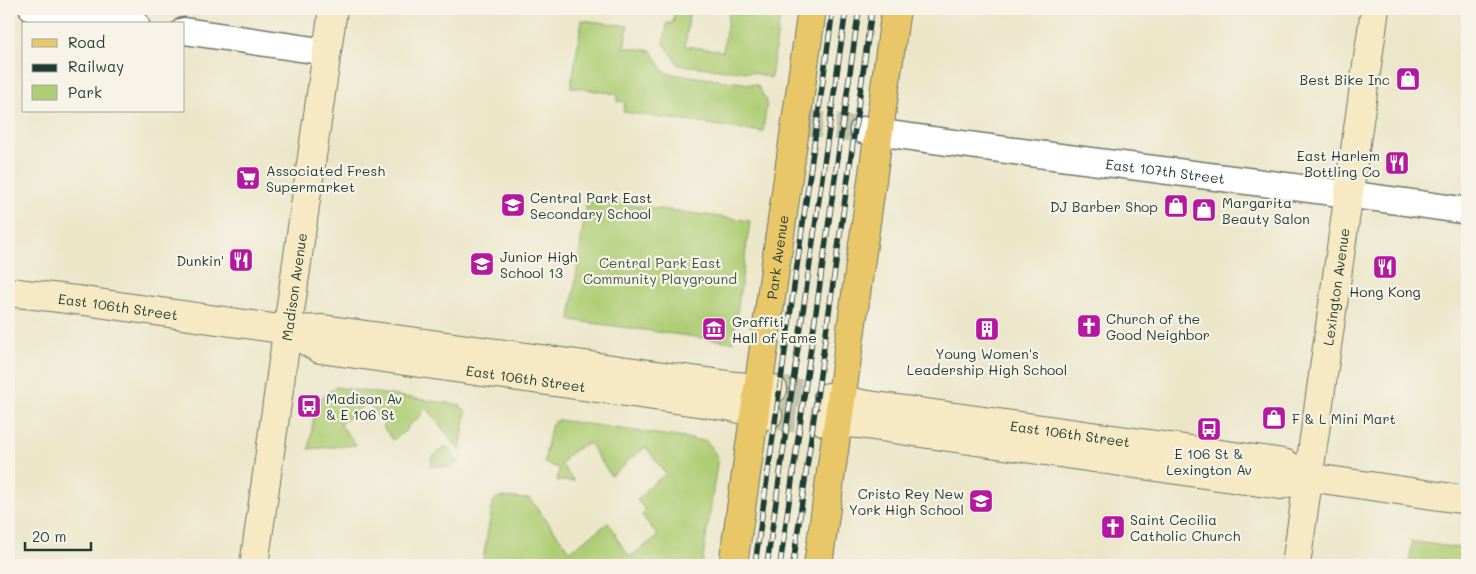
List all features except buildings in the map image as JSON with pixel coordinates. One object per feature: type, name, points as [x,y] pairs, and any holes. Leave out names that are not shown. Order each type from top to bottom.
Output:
[{"type":"main road","name":"Madison Avenue","points":[[254,565],[333,9]]},
{"type":"main road","name":"Park Avenue","points":[[733,565],[763,401],[812,9]]},
{"type":"main road","points":[[818,565],[833,410],[871,132],[896,9]]},
{"type":"main road","name":"Lexington Avenue","points":[[1296,565],[1375,9]]},
{"type":"main road","name":"East 106th Street","points":[[9,292],[287,330],[323,329],[763,401]]},
{"type":"main road","name":"East 106th Street","points":[[833,410],[859,424],[1280,485],[1308,477],[1467,500]]},
{"type":"street","points":[[33,9],[122,22]]},
{"type":"street","points":[[185,31],[327,52]]},
{"type":"street","name":"East 107th Street","points":[[871,132],[1349,193],[1467,211]]},
{"type":"green space","points":[[675,9],[690,9],[685,46],[723,51],[729,13],[755,16],[762,9],[781,9],[771,78],[756,73],[679,65],[664,43],[667,23],[673,23]]},
{"type":"green space","points":[[582,20],[628,26],[624,47],[652,51],[664,72],[757,85],[767,101],[763,132],[623,112],[625,102],[617,101],[617,94],[571,87]]},
{"type":"green space","name":"Central Park East Community Playground","points":[[587,199],[750,221],[733,342],[570,320]]},
{"type":"green space","points":[[335,387],[460,405],[466,412],[460,451],[427,408],[422,412],[423,414],[407,427],[408,429],[393,440],[382,426],[384,424],[368,403],[340,424],[356,445],[309,449],[316,402]]},
{"type":"green space","points":[[559,420],[706,441],[718,457],[702,565],[482,565],[493,502],[496,498],[500,497],[530,499],[570,551],[608,523],[630,557],[658,536],[642,515],[646,511],[637,500],[646,493],[645,490],[666,474],[646,447],[624,463],[625,465],[611,476],[589,443],[582,445],[564,458],[566,460],[561,464],[574,481],[557,481],[559,468],[544,463],[551,427],[553,423]]},
{"type":"green space","points":[[446,446],[457,461],[457,464],[451,467],[429,466],[432,461],[431,458]]},
{"type":"green space","points":[[1410,541],[1467,549],[1467,565],[1409,565],[1412,542]]},
{"type":"tunnel","points":[[797,121],[863,130]]},
{"type":"tunnel","points":[[773,389],[828,397]]},
{"type":"tunnel","points":[[768,415],[825,422]]},
{"type":"railway","points":[[755,565],[833,9]]},
{"type":"railway","points":[[767,565],[846,9]]},
{"type":"railway","points":[[780,565],[859,9]]},
{"type":"railway","points":[[793,565],[872,9]]},
{"type":"place","name":"Best Bike Inc","points":[[1408,79]]},
{"type":"place","name":"East Harlem Bottling Co","points":[[1397,163]]},
{"type":"place","name":"Associated Fresh Supermarket","points":[[248,178]]},
{"type":"place","name":"Central Park East Secondary School","points":[[513,205]]},
{"type":"place","name":"DJ Barber Shop","points":[[1176,206]]},
{"type":"place","name":"Margarita Beauty Salon","points":[[1204,210]]},
{"type":"place","name":"Dunkin'","points":[[241,260]]},
{"type":"place","name":"Junior High School 13","points":[[482,264]]},
{"type":"place","name":"Hong Kong","points":[[1385,267]]},
{"type":"place","name":"Church of the Good Neighbor","points":[[1089,326]]},
{"type":"place","name":"Graffiti Hall of Fame","points":[[714,329]]},
{"type":"place","name":"Young Women's Leadership High School","points":[[987,329]]},
{"type":"place","name":"Madison Av & E 106 St","points":[[309,406]]},
{"type":"place","name":"F & L Mini Mart","points":[[1274,418]]},
{"type":"place","name":"E 106 St & Lexington Av","points":[[1209,429]]},
{"type":"place","name":"Cristo Rey New York High School","points":[[981,501]]},
{"type":"place","name":"Saint Cecilia Catholic Church","points":[[1113,527]]}]
